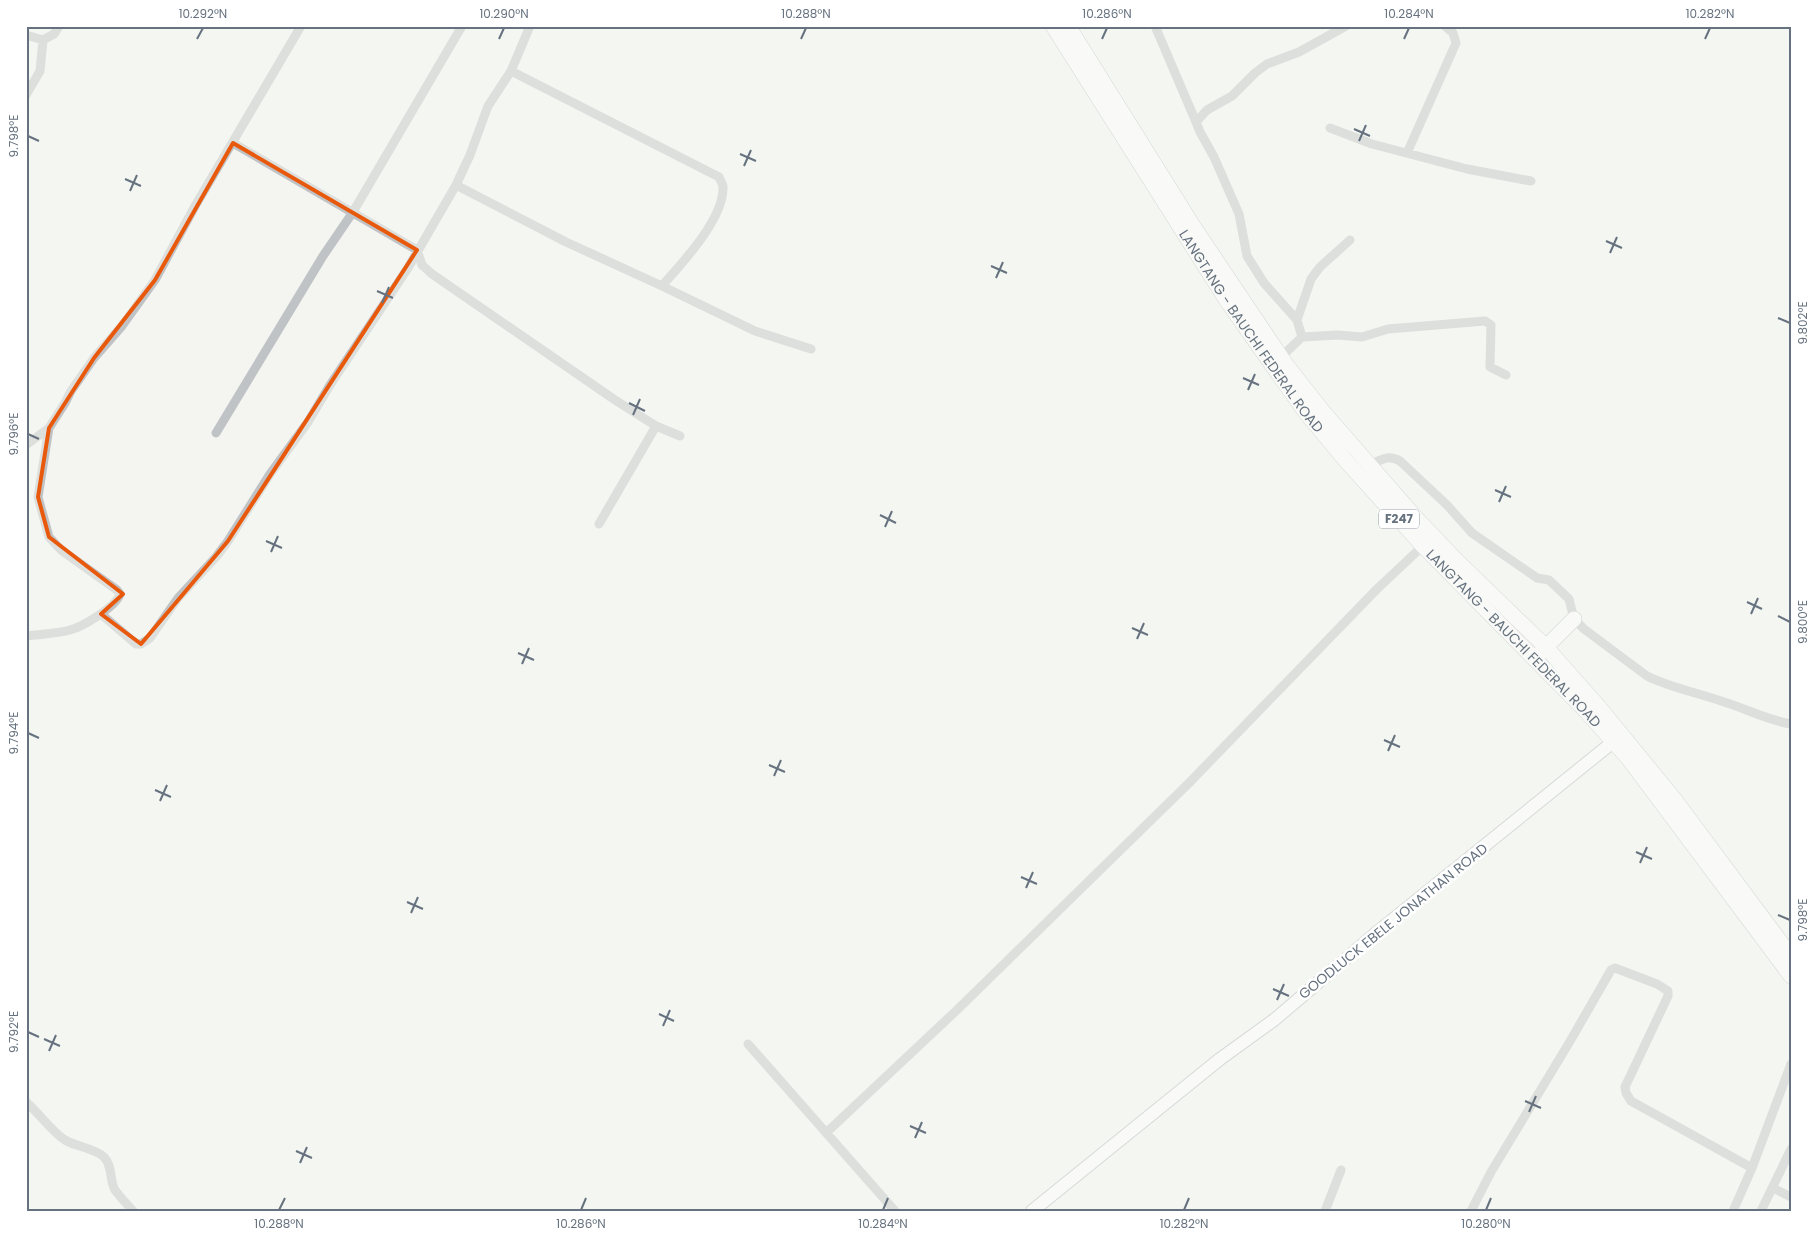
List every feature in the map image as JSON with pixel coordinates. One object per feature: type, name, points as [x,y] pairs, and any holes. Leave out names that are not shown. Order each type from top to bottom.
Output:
[{"type":"main road","name":"LANGTANG - BAUCHI FEDERAL ROAD","points":[[1053,26],[1227,302],[1272,368],[1306,413],[1346,461],[1428,541],[1628,758],[1791,976]]},
{"type":"main road","name":"F247","points":[[1068,26],[1193,226],[1287,366],[1325,414],[1370,464],[1428,541],[1545,646],[1598,706],[1675,800],[1791,956]]},
{"type":"main road","points":[[1536,659],[1545,646],[1574,619]]},
{"type":"main road","name":"GOODLUCK EBELE JONATHAN ROAD","points":[[1032,1211],[1213,1065],[1274,1020],[1375,934],[1613,742]]},
{"type":"street","points":[[26,35],[43,40],[54,34],[59,26]]},
{"type":"street","points":[[26,445],[48,428],[94,358],[122,326],[156,280],[195,206],[301,26]]},
{"type":"street","points":[[216,433],[323,256],[353,212],[462,26]]},
{"type":"street","points":[[101,614],[136,644],[141,644],[150,638],[178,598],[216,556],[243,520],[270,474],[308,422],[330,385],[408,268],[456,185],[470,155],[488,106],[511,71],[530,26]]},
{"type":"street","points":[[1155,26],[1196,122],[1239,214],[1247,256],[1264,283],[1297,320],[1302,337]]},
{"type":"street","points":[[1196,122],[1207,110],[1232,96],[1267,64],[1299,52],[1346,26]]},
{"type":"street","points":[[1407,154],[1456,43],[1453,33],[1445,26]]},
{"type":"street","points":[[26,95],[40,71],[43,40]]},
{"type":"street","points":[[511,71],[719,176],[723,186],[716,214],[700,240],[662,286]]},
{"type":"street","points":[[1330,128],[1372,144],[1407,154],[1467,169],[1531,181]]},
{"type":"street","points":[[233,143],[417,250],[422,265],[432,274],[615,400],[656,426],[680,436]]},
{"type":"street","points":[[456,185],[566,242],[662,286],[755,332],[812,349]]},
{"type":"street","points":[[1297,320],[1311,279],[1320,267],[1350,240]]},
{"type":"street","points":[[1281,357],[1302,337],[1338,335],[1362,338],[1388,328],[1485,321],[1491,325],[1490,367],[1506,375]]},
{"type":"street","points":[[599,524],[656,426]]},
{"type":"street","points":[[26,636],[71,630],[101,614],[120,594],[61,550],[49,537],[40,506],[39,482],[48,428]]},
{"type":"street","points":[[1370,464],[1387,457],[1400,461],[1447,505],[1472,533],[1537,578],[1549,580],[1569,599],[1574,619],[1584,629],[1647,676],[1658,682],[1726,702],[1773,721],[1791,724]]},
{"type":"street","points":[[826,1133],[958,1009],[1188,784],[1377,589],[1428,541]]},
{"type":"street","points":[[1471,1211],[1491,1172],[1570,1043],[1611,970],[1614,968],[1657,984],[1668,991],[1668,996],[1625,1088],[1628,1096],[1632,1101],[1752,1168]]},
{"type":"street","points":[[748,1044],[895,1211]]},
{"type":"street","points":[[1733,1211],[1752,1168],[1791,1064]]},
{"type":"street","points":[[26,1102],[40,1114],[57,1134],[104,1158],[109,1164],[114,1189],[133,1211]]},
{"type":"street","points":[[1761,1211],[1791,1149]]},
{"type":"street","points":[[1325,1211],[1341,1170]]},
{"type":"street","points":[[1773,1188],[1791,1197]]},
{"type":"highlighted area","points":[[233,143],[417,250],[228,541],[141,644],[101,614],[123,594],[49,537],[38,497],[49,428],[94,358],[155,280]]}]
